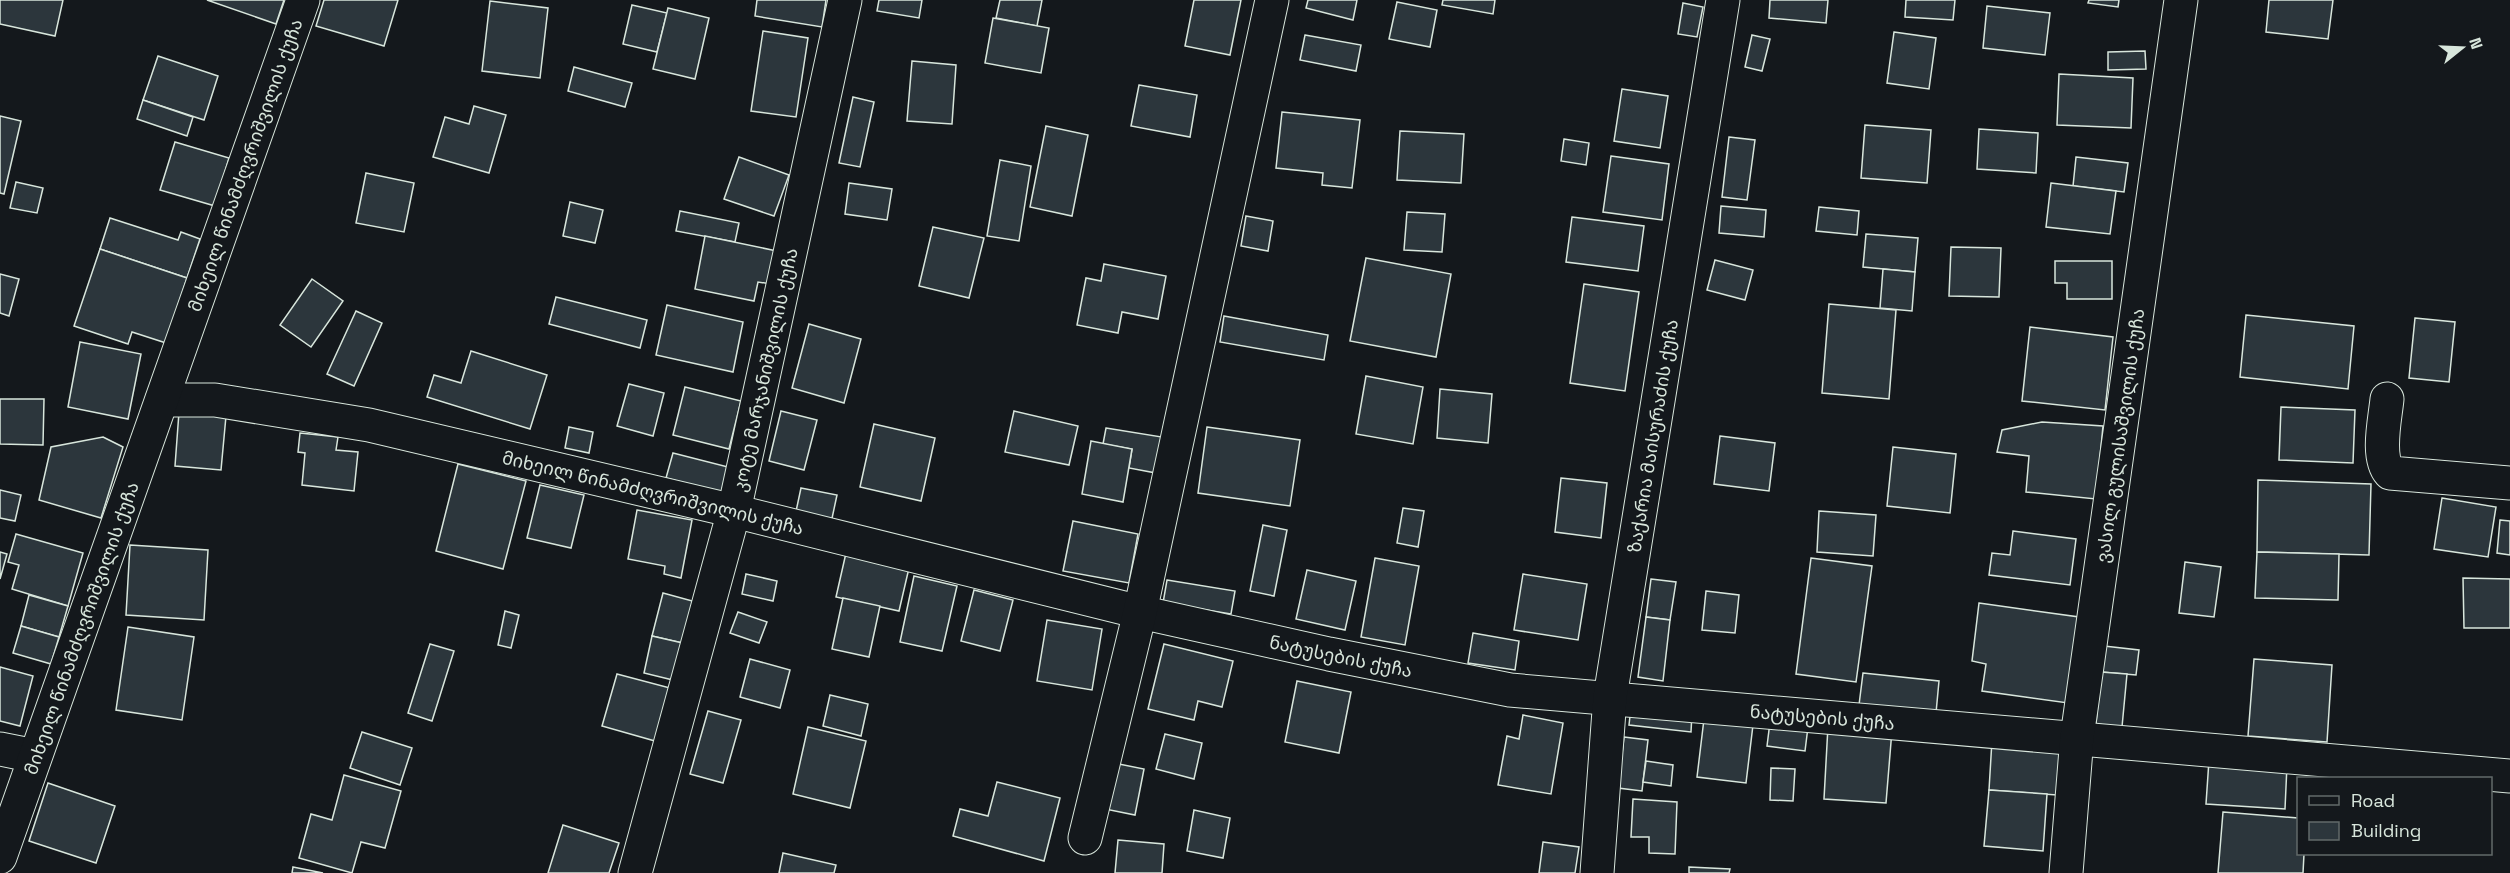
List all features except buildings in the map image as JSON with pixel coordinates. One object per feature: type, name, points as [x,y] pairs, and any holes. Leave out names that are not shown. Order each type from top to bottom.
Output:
[{"type":"street","name":"მიხეილ წინამძღვრიშვილის ქუჩა","points":[[0,856],[303,0]]},
{"type":"street","name":"კოტე მარჯანიშვილის ქუჩა","points":[[634,873],[734,511],[844,0]]},
{"type":"street","points":[[1084,838],[1140,612],[1272,0]]},
{"type":"street","name":"ზაქარია მაისურაძის ქუჩა","points":[[1597,873],[1610,697],[1723,0]]},
{"type":"street","name":"ვასილ გულისაშვილის ქუჩა","points":[[2066,873],[2077,736],[2181,0]]},
{"type":"street","points":[[2387,399],[2384,454],[2385,468],[2390,474],[2510,483]]},
{"type":"street","name":"მიხეილ წინამძღვრიშვილის ქუჩა","points":[[162,400],[215,400],[369,426],[734,511],[1140,612]]},
{"type":"street","name":"ნატუსების ქუჩა","points":[[1140,612],[1329,654],[1510,690],[2077,736],[2510,776]]},
{"type":"street","points":[[0,749],[35,756]]}]
